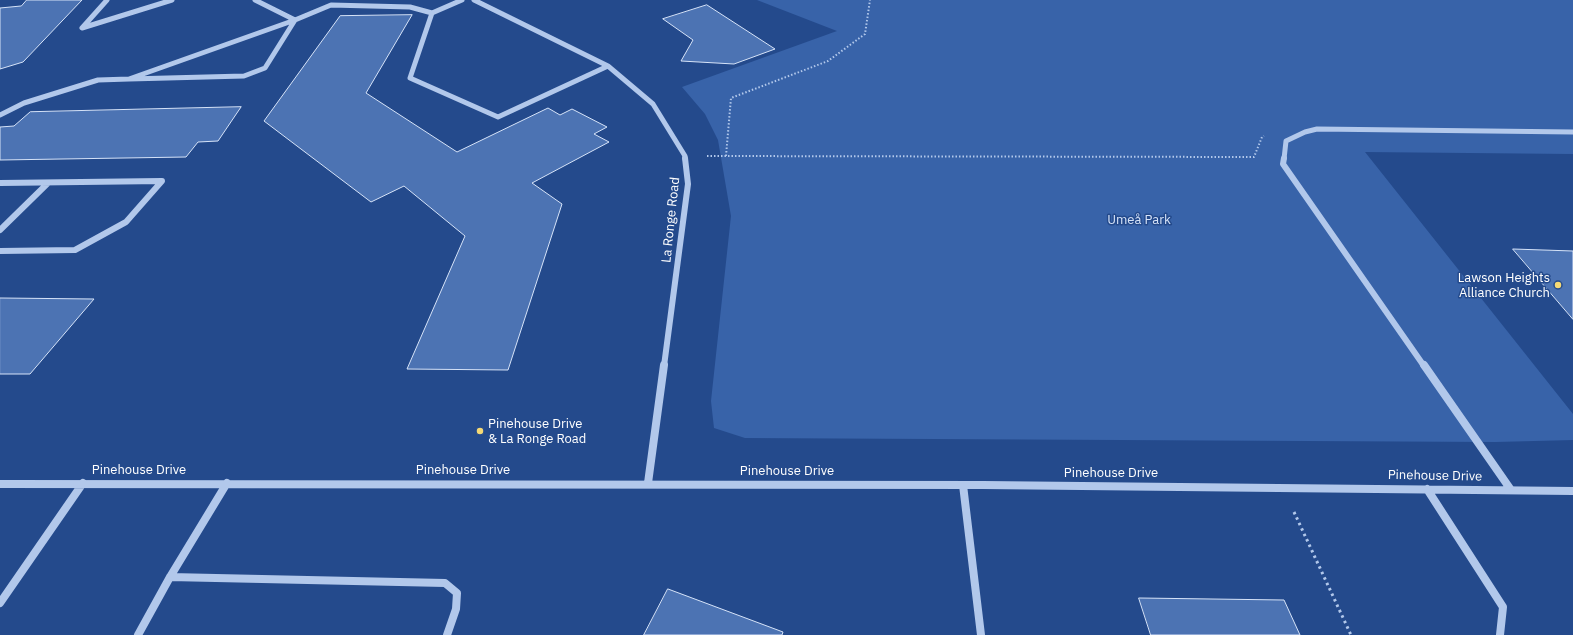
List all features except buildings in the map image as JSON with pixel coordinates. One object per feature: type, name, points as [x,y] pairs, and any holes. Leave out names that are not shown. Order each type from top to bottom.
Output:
[{"type":"street","points":[[107,0],[82,28],[172,0]]},
{"type":"street","points":[[255,0],[294,20]]},
{"type":"street","points":[[129,80],[331,5],[410,7],[432,13],[462,0]]},
{"type":"street","name":"La Ronge Road","points":[[474,0],[608,66],[653,104],[685,156],[688,184],[648,483]]},
{"type":"street","points":[[432,13],[410,78],[498,117],[608,66]]},
{"type":"street","points":[[0,115],[24,104],[98,80],[244,76],[266,68],[294,20]]},
{"type":"street","points":[[1512,490],[1283,164],[1286,141],[1317,129],[1573,132]]},
{"type":"street","points":[[0,183],[162,181],[126,222],[74,250],[0,251]]},
{"type":"street","points":[[0,230],[48,183]]},
{"type":"street","points":[[138,635],[170,577],[227,483]]},
{"type":"street","name":"Pinehouse Drive","points":[[0,484],[648,483],[1282,487],[1573,491]]},
{"type":"street","points":[[0,603],[83,484]]},
{"type":"street","points":[[963,485],[982,635]]},
{"type":"street","points":[[1428,489],[1503,607],[1500,635]]},
{"type":"street","points":[[170,577],[445,583],[457,593],[456,609],[447,635]]},
{"type":"path","points":[[726,156],[731,98],[828,61],[865,34],[870,0]]},
{"type":"path","points":[[685,156],[1254,157],[1262,137],[1269,133]]},
{"type":"path","points":[[1282,487],[1351,635]]},
{"type":"green space","name":"Umeå Park","points":[[757,0],[1573,0],[1573,154],[1365,152],[1573,414],[1573,440],[1495,442],[745,438],[714,428],[711,401],[731,216],[718,140],[705,114],[682,87],[837,31]]},
{"type":"place","name":"Lawson Heights Alliance Church","points":[[1558,285]]},
{"type":"place","name":"Pinehouse Drive & La Ronge Road","points":[[480,431]]}]
